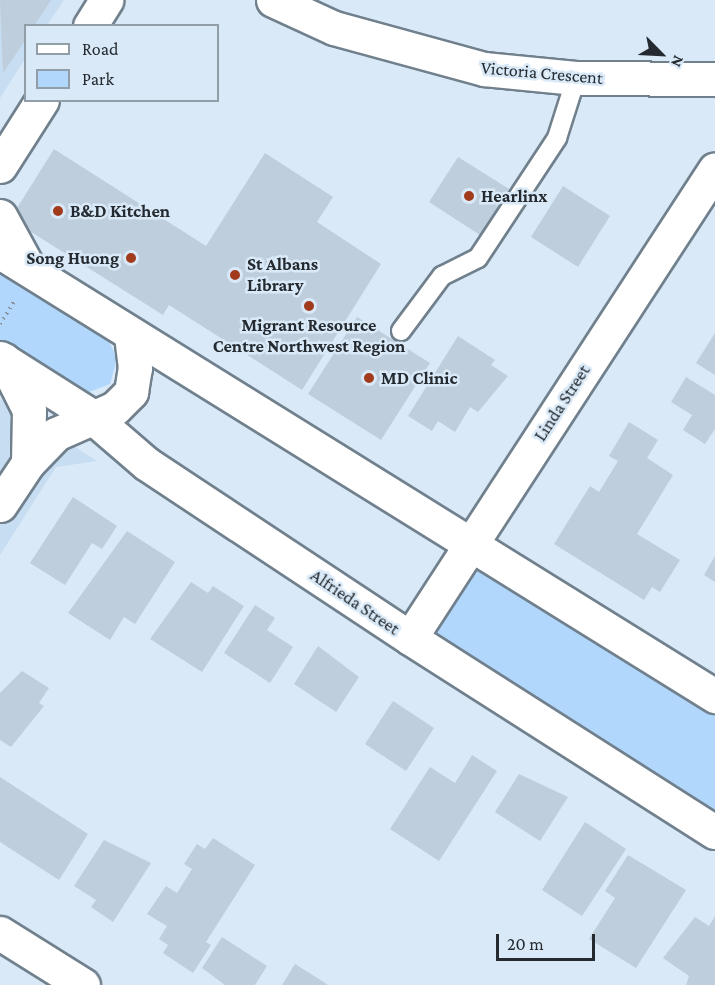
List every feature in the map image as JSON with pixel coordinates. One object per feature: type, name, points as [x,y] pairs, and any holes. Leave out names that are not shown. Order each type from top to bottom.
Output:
[{"type":"street","points":[[91,24],[106,0]]},
{"type":"street","name":"Victoria Crescent","points":[[273,0],[334,28],[484,69],[576,78],[715,79]]},
{"type":"street","points":[[0,166],[41,102]]},
{"type":"street","name":"Linda Street","points":[[410,639],[470,543],[715,170]]},
{"type":"street","points":[[0,216],[29,268]]},
{"type":"street","points":[[0,252],[715,696]]},
{"type":"street","points":[[0,505],[28,463],[56,434],[90,415],[115,408],[131,392],[135,368],[131,335]]},
{"type":"street","name":"Alfrieda Street","points":[[2,359],[90,415],[147,464],[410,639],[715,832]]},
{"type":"street","name":"Alfrieda Street","points":[[2,359],[29,410],[28,463]]},
{"type":"street","points":[[0,933],[82,985]]},
{"type":"lane","points":[[401,331],[442,276],[478,258],[557,138],[576,78]]},
{"type":"shaded area","points":[[0,0],[64,0],[48,24],[24,24],[24,61],[0,98]]},
{"type":"shaded area","points":[[0,399],[97,461],[56,467],[0,555]]},
{"type":"green space","points":[[0,268],[67,308],[109,341],[117,359],[110,384],[89,392],[73,388],[0,348]]},
{"type":"green space","points":[[485,568],[715,712],[715,814],[436,636],[432,631],[467,571]]},
{"type":"building","points":[[0,0],[51,0],[35,24],[24,24],[24,42],[3,73]]},
{"type":"building","points":[[54,149],[206,246],[265,153],[333,197],[317,222],[381,264],[302,390],[169,305],[163,315],[20,225],[17,208]]},
{"type":"building","name":"Hearlinx","points":[[458,157],[509,189],[480,235],[429,202]]},
{"type":"building","points":[[563,186],[610,216],[578,267],[531,237]]},
{"type":"building","name":"MD Clinic","points":[[357,317],[430,363],[381,440],[308,394]]},
{"type":"building","points":[[715,333],[715,375],[696,363]]},
{"type":"building","points":[[458,336],[495,360],[491,365],[508,376],[478,412],[470,407],[455,432],[438,421],[432,431],[408,416]]},
{"type":"building","points":[[686,377],[715,395],[715,429],[705,444],[683,430],[692,415],[671,402]]},
{"type":"building","points":[[629,422],[658,440],[647,458],[673,475],[637,534],[680,560],[660,592],[652,587],[644,600],[554,544],[590,486],[599,492],[618,461],[609,456]]},
{"type":"building","points":[[73,497],[117,526],[102,549],[92,543],[65,585],[30,563]]},
{"type":"building","points":[[127,531],[175,562],[135,624],[124,617],[110,640],[68,613]]},
{"type":"building","points":[[715,556],[715,582],[704,575]]},
{"type":"building","points":[[191,582],[208,593],[213,586],[244,606],[202,672],[150,639]]},
{"type":"building","points":[[255,605],[275,618],[267,630],[293,647],[270,683],[224,653]]},
{"type":"building","points":[[318,646],[359,677],[336,712],[294,684]]},
{"type":"building","points":[[22,671],[49,688],[39,703],[44,706],[11,747],[0,740],[0,693]]},
{"type":"building","points":[[393,701],[434,728],[406,771],[365,744]]},
{"type":"building","points":[[472,755],[497,771],[439,861],[390,829],[430,767],[455,783]]},
{"type":"building","points":[[519,774],[568,797],[540,841],[495,812]]},
{"type":"building","points":[[0,777],[88,834],[59,880],[0,842]]},
{"type":"building","points":[[585,822],[626,849],[582,916],[542,890]]},
{"type":"building","points":[[213,838],[255,865],[206,942],[211,945],[193,973],[163,953],[168,945],[159,939],[167,926],[147,914],[166,886],[177,893],[192,869],[184,864],[197,844],[205,849]]},
{"type":"building","points":[[104,840],[151,863],[113,922],[91,907],[96,900],[74,886]]},
{"type":"building","points":[[628,855],[686,890],[636,968],[589,939],[615,898],[605,891]]},
{"type":"building","points":[[715,916],[715,985],[686,985],[689,976],[663,958],[695,917],[709,926]]},
{"type":"building","points":[[222,937],[267,966],[255,985],[225,985],[202,968]]},
{"type":"building","points":[[295,964],[322,981],[328,985],[282,985]]},
{"type":"place","name":"Hearlinx","points":[[469,196]]},
{"type":"place","name":"B&D Kitchen","points":[[58,211]]},
{"type":"place","name":"Song Huong","points":[[131,258]]},
{"type":"place","name":"St Albans Library","points":[[235,275]]},
{"type":"place","name":"Migrant Resource Centre Northwest Region","points":[[309,306]]},
{"type":"place","name":"MD Clinic","points":[[369,378]]}]
